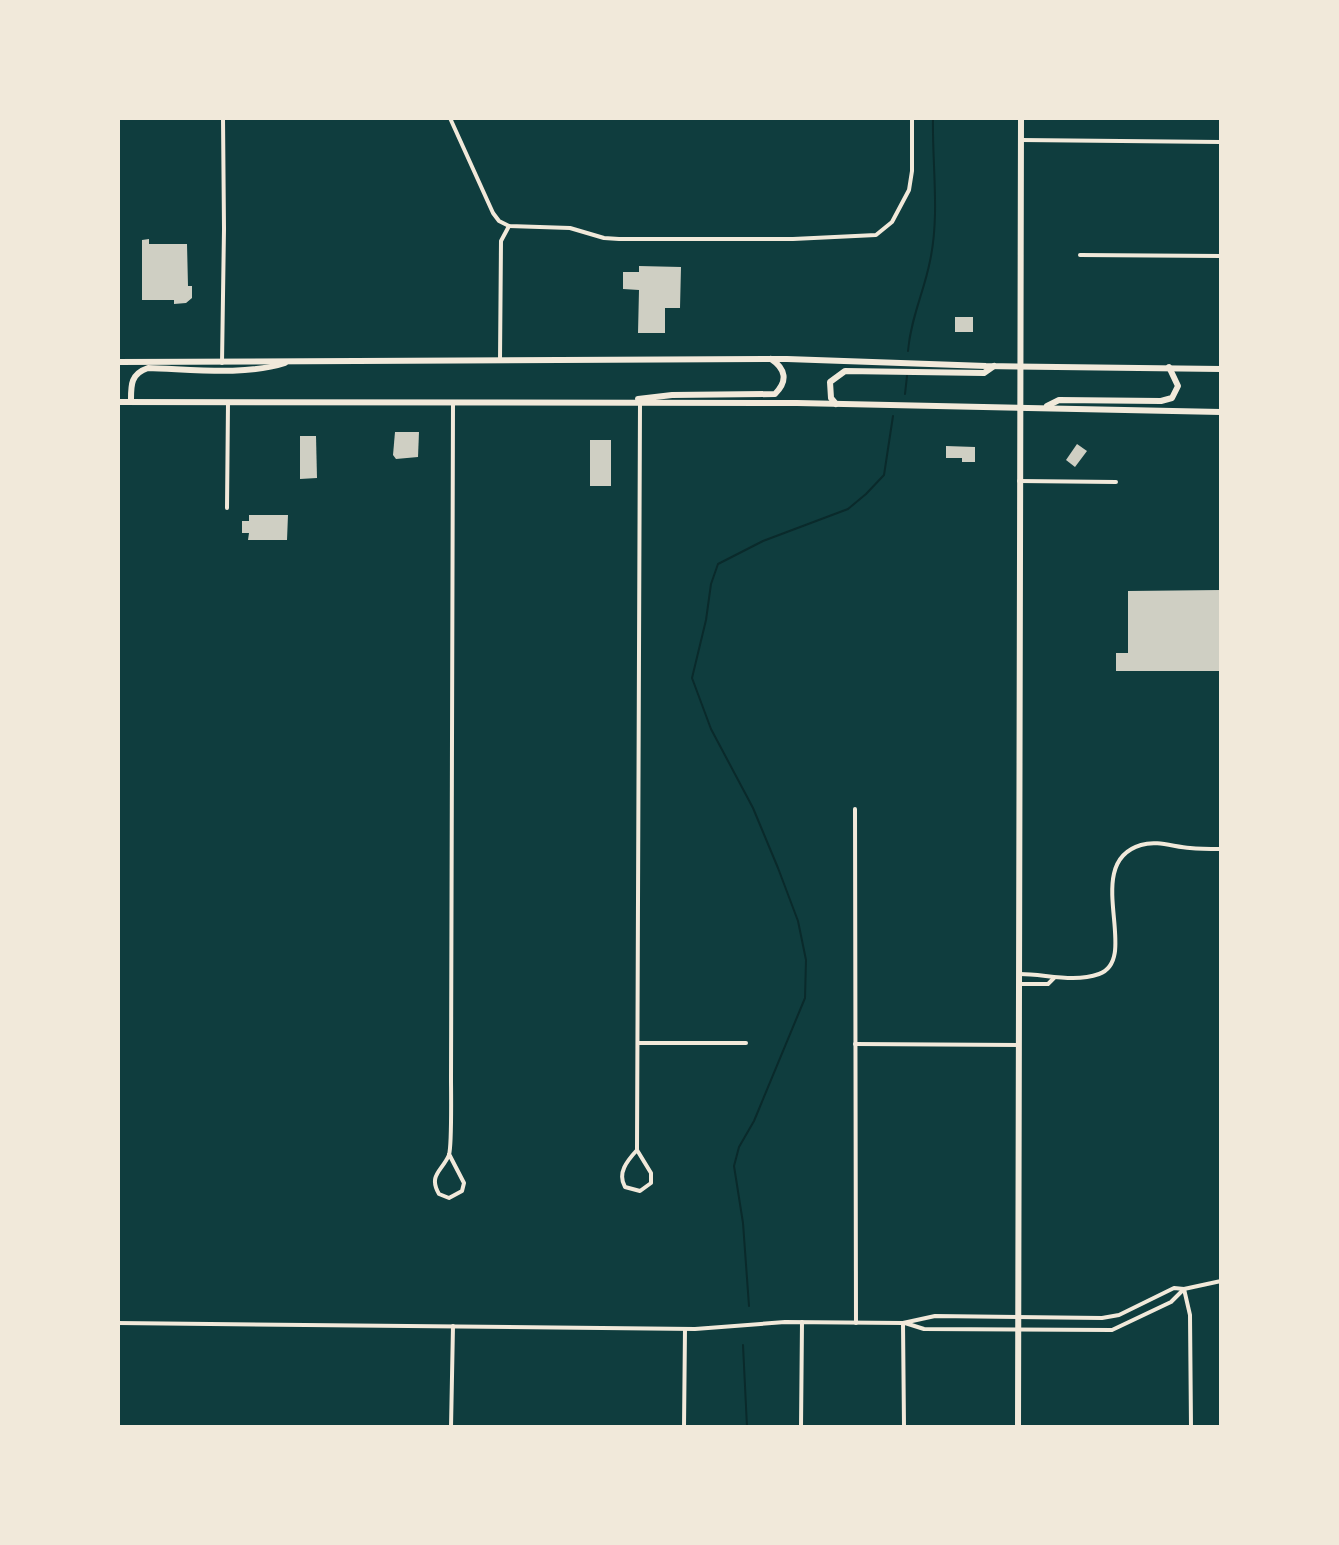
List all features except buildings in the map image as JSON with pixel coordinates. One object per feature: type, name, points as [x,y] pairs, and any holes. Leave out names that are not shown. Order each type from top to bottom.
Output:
[{"type":"main road","points":[[1018,1427],[1021,118]]},
{"type":"main road","points":[[118,362],[771,359],[1221,369]]},
{"type":"main road","points":[[619,403],[672,395],[775,394],[784,383],[784,377],[780,366],[771,359]]},
{"type":"main road","points":[[131,402],[133,379],[139,371],[148,368],[271,368],[290,361]]},
{"type":"main road","points":[[836,404],[831,398],[830,382],[845,371],[984,373],[994,366]]},
{"type":"main road","points":[[1044,408],[1059,400],[1161,401],[1172,398],[1178,386],[1169,367]]},
{"type":"main road","points":[[118,402],[836,404],[1221,412]]},
{"type":"street","points":[[222,363],[223,118]]},
{"type":"street","points":[[450,118],[493,213],[509,226],[570,228],[619,239],[871,237],[892,222],[909,190],[912,118]]},
{"type":"street","points":[[1021,140],[1221,142]]},
{"type":"street","points":[[500,360],[501,241],[509,226]]},
{"type":"street","points":[[1080,255],[1221,256]]},
{"type":"street","points":[[227,508],[228,403]]},
{"type":"street","points":[[449,1154],[436,1171],[434,1184],[439,1194],[449,1198],[462,1191],[464,1183],[449,1154],[453,403]]},
{"type":"street","points":[[637,1150],[623,1169],[622,1183],[630,1190],[640,1191],[651,1183],[651,1173],[637,1150],[640,403]]},
{"type":"street","points":[[1019,481],[1116,482]]},
{"type":"street","points":[[855,809],[856,1323]]},
{"type":"street","points":[[1019,974],[1047,974],[1054,978],[1095,975],[1110,966],[1115,945],[1114,870],[1132,849],[1156,843],[1221,849]]},
{"type":"street","points":[[1019,984],[1048,984],[1054,978]]},
{"type":"street","points":[[638,1043],[746,1043]]},
{"type":"street","points":[[855,1044],[1019,1045]]},
{"type":"street","points":[[118,1323],[685,1329],[802,1322],[903,1323],[935,1316],[1110,1318],[1174,1288],[1184,1289],[1221,1281]]},
{"type":"street","points":[[903,1323],[924,1329],[1112,1330],[1171,1302],[1184,1289]]},
{"type":"street","points":[[1184,1289],[1190,1315],[1191,1427]]},
{"type":"street","points":[[801,1427],[802,1322]]},
{"type":"street","points":[[903,1323],[904,1427]]},
{"type":"street","points":[[451,1427],[453,1326]]},
{"type":"street","points":[[684,1427],[685,1329]]},
{"type":"waterway","points":[[908,351],[933,244],[933,118]]},
{"type":"waterway","points":[[905,394],[907,376]]},
{"type":"waterway","points":[[749,1306],[743,1223],[734,1166],[739,1147],[754,1121],[805,998],[806,960],[798,921],[778,868],[753,808],[711,729],[692,678],[718,564],[763,541],[848,509],[866,494],[884,475],[893,416]]},
{"type":"waterway","points":[[743,1345],[747,1427]]}]
